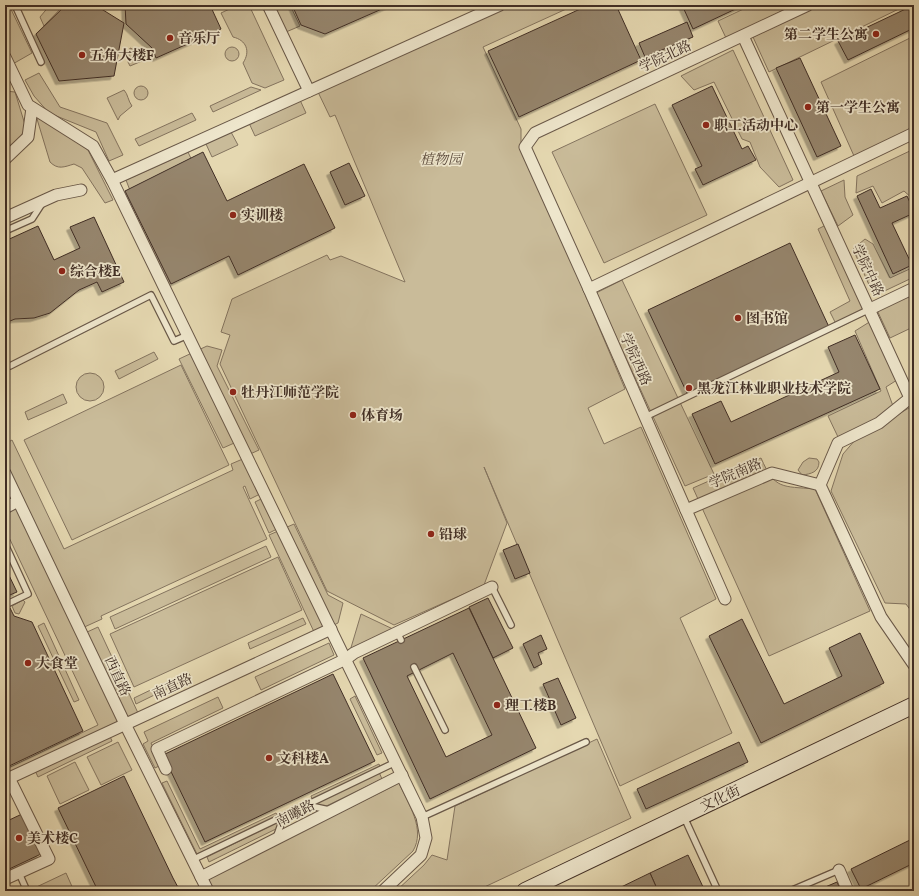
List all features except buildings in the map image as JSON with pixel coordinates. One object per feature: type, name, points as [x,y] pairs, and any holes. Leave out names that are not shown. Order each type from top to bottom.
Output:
[{"type":"street","points":[[268,5],[309,91]]},
{"type":"street","points":[[112,180],[500,5]]},
{"type":"street","name":"学院北路","points":[[535,133],[743,36],[790,9],[808,5]]},
{"type":"street","name":"学院中路","points":[[743,36],[912,397],[879,423],[838,444],[820,486]]},
{"type":"street","points":[[5,58],[9,77],[28,105],[93,146],[112,180],[422,817],[426,838],[421,855],[383,891]]},
{"type":"street","points":[[5,159],[28,137],[32,108]]},
{"type":"street","name":"学院西路","points":[[535,133],[525,147],[646,417],[725,599]]},
{"type":"street","points":[[589,289],[914,133]]},
{"type":"street","points":[[5,218],[56,195],[81,190]]},
{"type":"street","points":[[870,309],[914,288]]},
{"type":"street","name":"西直路","points":[[5,472],[124,724],[208,891]]},
{"type":"street","name":"学院南路","points":[[686,510],[772,473],[820,486]]},
{"type":"street","points":[[820,486],[881,617],[914,665]]},
{"type":"street","points":[[5,508],[18,501]]},
{"type":"street","points":[[166,769],[157,750],[346,659],[354,653],[400,636],[492,587]]},
{"type":"street","name":"南直路","points":[[7,779],[330,629]]},
{"type":"street","name":"文化街","points":[[526,891],[914,705]]},
{"type":"street","name":"南曦路","points":[[201,877],[402,776]]},
{"type":"street","points":[[5,879],[49,859],[7,779]]},
{"type":"street","points":[[839,870],[848,891]]},
{"type":"lane","points":[[15,5],[41,62]]},
{"type":"lane","points":[[5,231],[32,219],[46,199]]},
{"type":"lane","points":[[10,366],[150,295],[174,341],[188,334]]},
{"type":"lane","points":[[646,417],[870,309]]},
{"type":"lane","points":[[5,544],[28,594],[5,605]]},
{"type":"lane","points":[[492,587],[511,625]]},
{"type":"lane","points":[[414,667],[445,730]]},
{"type":"lane","points":[[422,817],[586,742]]},
{"type":"lane","points":[[192,860],[396,762]]},
{"type":"lane","points":[[306,805],[332,811]]},
{"type":"lane","points":[[275,840],[284,816]]},
{"type":"lane","points":[[683,816],[718,891]]},
{"type":"lane","points":[[790,891],[839,870]]},
{"type":"lane","points":[[19,873],[27,891]]},
{"type":"green space","points":[[5,5],[9,5],[32,53],[11,65],[5,52]]},
{"type":"green space","points":[[50,5],[64,5],[44,26],[40,17]]},
{"type":"green space","points":[[238,5],[249,5],[284,80],[265,88],[252,83],[243,63],[247,54],[246,47],[244,43],[233,37],[221,13]]},
{"type":"green space","points":[[274,5],[290,5],[300,26],[286,32]]},
{"type":"green space","name":"植物园","points":[[509,5],[575,5],[483,47],[521,129],[521,143],[625,389],[588,408],[604,444],[641,427],[716,599],[680,618],[732,733],[620,786],[484,467],[507,523],[484,585],[394,625],[327,591],[220,364],[230,335],[221,332],[232,299],[327,255],[330,260],[341,256],[405,282],[335,115],[330,117],[318,92]]},
{"type":"green space","points":[[752,5],[784,5],[786,9],[726,38],[718,21]]},
{"type":"green space","points":[[821,5],[907,5],[769,72],[753,37]]},
{"type":"green space","points":[[914,36],[914,128],[854,156],[821,82]]},
{"type":"green space","points":[[232,47],[237,49],[239,54],[237,59],[232,61],[227,59],[225,54],[227,49]]},
{"type":"green space","points":[[130,48],[137,51],[142,61],[130,66],[128,62]]},
{"type":"green space","points":[[733,50],[793,180],[779,187],[760,167],[750,142],[742,139],[714,82],[694,90],[681,76]]},
{"type":"green space","points":[[39,73],[60,107],[107,123],[123,155],[109,161],[96,132],[49,113],[34,96],[25,80]]},
{"type":"green space","points":[[141,86],[146,88],[148,93],[146,98],[141,100],[136,98],[134,93],[136,88]]},
{"type":"green space","points":[[251,87],[261,90],[213,112],[210,106]]},
{"type":"green space","points":[[124,90],[132,106],[120,116],[118,120],[107,98]]},
{"type":"green space","points":[[5,91],[15,92],[26,128],[20,137],[5,150]]},
{"type":"green space","points":[[300,100],[306,113],[255,136],[249,123]]},
{"type":"green space","points":[[655,104],[707,215],[604,263],[552,152]]},
{"type":"green space","points":[[192,113],[196,120],[139,146],[135,139]]},
{"type":"green space","points":[[41,118],[88,150],[113,200],[105,203],[82,168],[74,164],[58,167],[50,162],[37,119]]},
{"type":"green space","points":[[231,132],[238,145],[212,157],[206,144]]},
{"type":"green space","points":[[914,149],[914,200],[904,191],[882,203],[873,186],[856,193],[857,176]]},
{"type":"green space","points":[[188,152],[194,165],[131,193],[126,180]]},
{"type":"green space","points":[[844,180],[845,197],[853,215],[838,226],[821,191]]},
{"type":"green space","points":[[828,224],[868,313],[838,328],[830,312],[850,301],[818,229]]},
{"type":"green space","points":[[865,239],[873,244],[890,278],[914,267],[914,277],[874,296],[853,249]]},
{"type":"green space","points":[[622,280],[714,474],[685,486],[596,293]]},
{"type":"green space","points":[[914,293],[914,317],[911,328],[890,338],[877,310]]},
{"type":"green space","points":[[871,321],[897,380],[886,387],[893,406],[877,419],[838,437],[828,416],[881,391],[855,331]]},
{"type":"green space","points":[[207,346],[222,350],[217,366],[259,450],[248,455],[241,440],[223,448],[179,359]]},
{"type":"green space","points":[[154,352],[158,359],[119,379],[115,371]]},
{"type":"green space","points":[[181,365],[229,465],[72,540],[24,440]]},
{"type":"green space","points":[[90,373],[96,374],[100,377],[103,381],[103,393],[100,397],[96,400],[90,401],[84,400],[80,397],[77,393],[76,387],[77,381],[80,377],[84,374]]},
{"type":"green space","points":[[63,394],[67,403],[28,420],[25,412]]},
{"type":"green space","points":[[914,405],[914,615],[906,604],[885,603],[831,491],[843,454],[856,439]]},
{"type":"green space","points":[[12,440],[64,549],[233,470],[231,464],[245,458],[262,493],[250,499],[245,486],[243,487],[267,539],[101,616],[102,619],[80,629],[5,470],[5,444]]},
{"type":"green space","points":[[761,458],[771,476],[781,484],[815,489],[870,611],[769,656],[693,488]]},
{"type":"green space","points":[[809,458],[817,459],[819,462],[818,468],[811,473],[802,475],[798,470],[803,462]]},
{"type":"green space","points":[[5,480],[119,721],[106,727],[112,741],[38,777],[32,764],[9,775],[6,769],[98,725],[5,529]]},
{"type":"green space","points":[[263,498],[277,529],[269,533],[255,502]]},
{"type":"green space","points":[[294,524],[328,595],[343,603],[338,623],[315,634],[269,535]]},
{"type":"green space","points":[[266,546],[271,557],[115,629],[110,617]]},
{"type":"green space","points":[[278,557],[302,610],[134,687],[110,634]]},
{"type":"green space","points":[[23,600],[25,602],[19,614],[15,613],[12,606]]},
{"type":"green space","points":[[361,614],[395,630],[350,651]]},
{"type":"green space","points":[[303,618],[306,624],[250,649],[248,643]]},
{"type":"green space","points":[[44,623],[79,700],[74,702],[38,626]]},
{"type":"green space","points":[[98,627],[138,713],[125,719],[85,633]]},
{"type":"green space","points":[[329,643],[334,655],[261,690],[255,677]]},
{"type":"green space","points":[[188,672],[191,677],[136,704],[134,698]]},
{"type":"green space","points":[[355,696],[382,753],[377,755],[350,699]]},
{"type":"green space","points":[[218,697],[223,708],[151,743],[161,765],[155,768],[143,744],[148,741],[144,732]]},
{"type":"green space","points":[[597,739],[631,818],[476,891],[396,891],[424,865],[432,855],[447,860],[455,806]]},
{"type":"green space","points":[[118,742],[132,770],[101,785],[87,757]]},
{"type":"green space","points":[[75,762],[89,790],[60,804],[47,776]]},
{"type":"green space","points":[[379,764],[380,767],[312,799],[311,796]]},
{"type":"green space","points":[[379,772],[382,779],[318,810],[315,803]]},
{"type":"green space","points":[[167,781],[200,849],[276,813],[278,816],[197,854],[162,783]]},
{"type":"green space","points":[[399,783],[417,825],[418,834],[416,843],[413,851],[370,891],[213,891],[208,879]]},
{"type":"green space","points":[[280,821],[282,826],[209,862],[207,857]]},
{"type":"green space","points":[[66,873],[74,891],[28,891]]},
{"type":"place","name":"第二学生公寓","points":[[876,34]]},
{"type":"place","name":"音乐厅","points":[[170,38]]},
{"type":"place","name":"五角大楼F","points":[[82,55]]},
{"type":"place","name":"第一学生公寓","points":[[808,107]]},
{"type":"place","name":"职工活动中心","points":[[706,125]]},
{"type":"place","name":"实训楼","points":[[233,215]]},
{"type":"place","name":"综合楼E","points":[[62,271]]},
{"type":"place","name":"图书馆","points":[[738,318]]},
{"type":"place","name":"黑龙江林业职业技术学院","points":[[689,388]]},
{"type":"place","name":"牡丹江师范学院","points":[[233,392]]},
{"type":"place","name":"体育场","points":[[353,415]]},
{"type":"place","name":"铅球","points":[[431,534]]},
{"type":"place","name":"大食堂","points":[[28,663]]},
{"type":"place","name":"理工楼B","points":[[497,705]]},
{"type":"place","name":"文科楼A","points":[[269,758]]},
{"type":"place","name":"美术楼C","points":[[19,838]]}]
